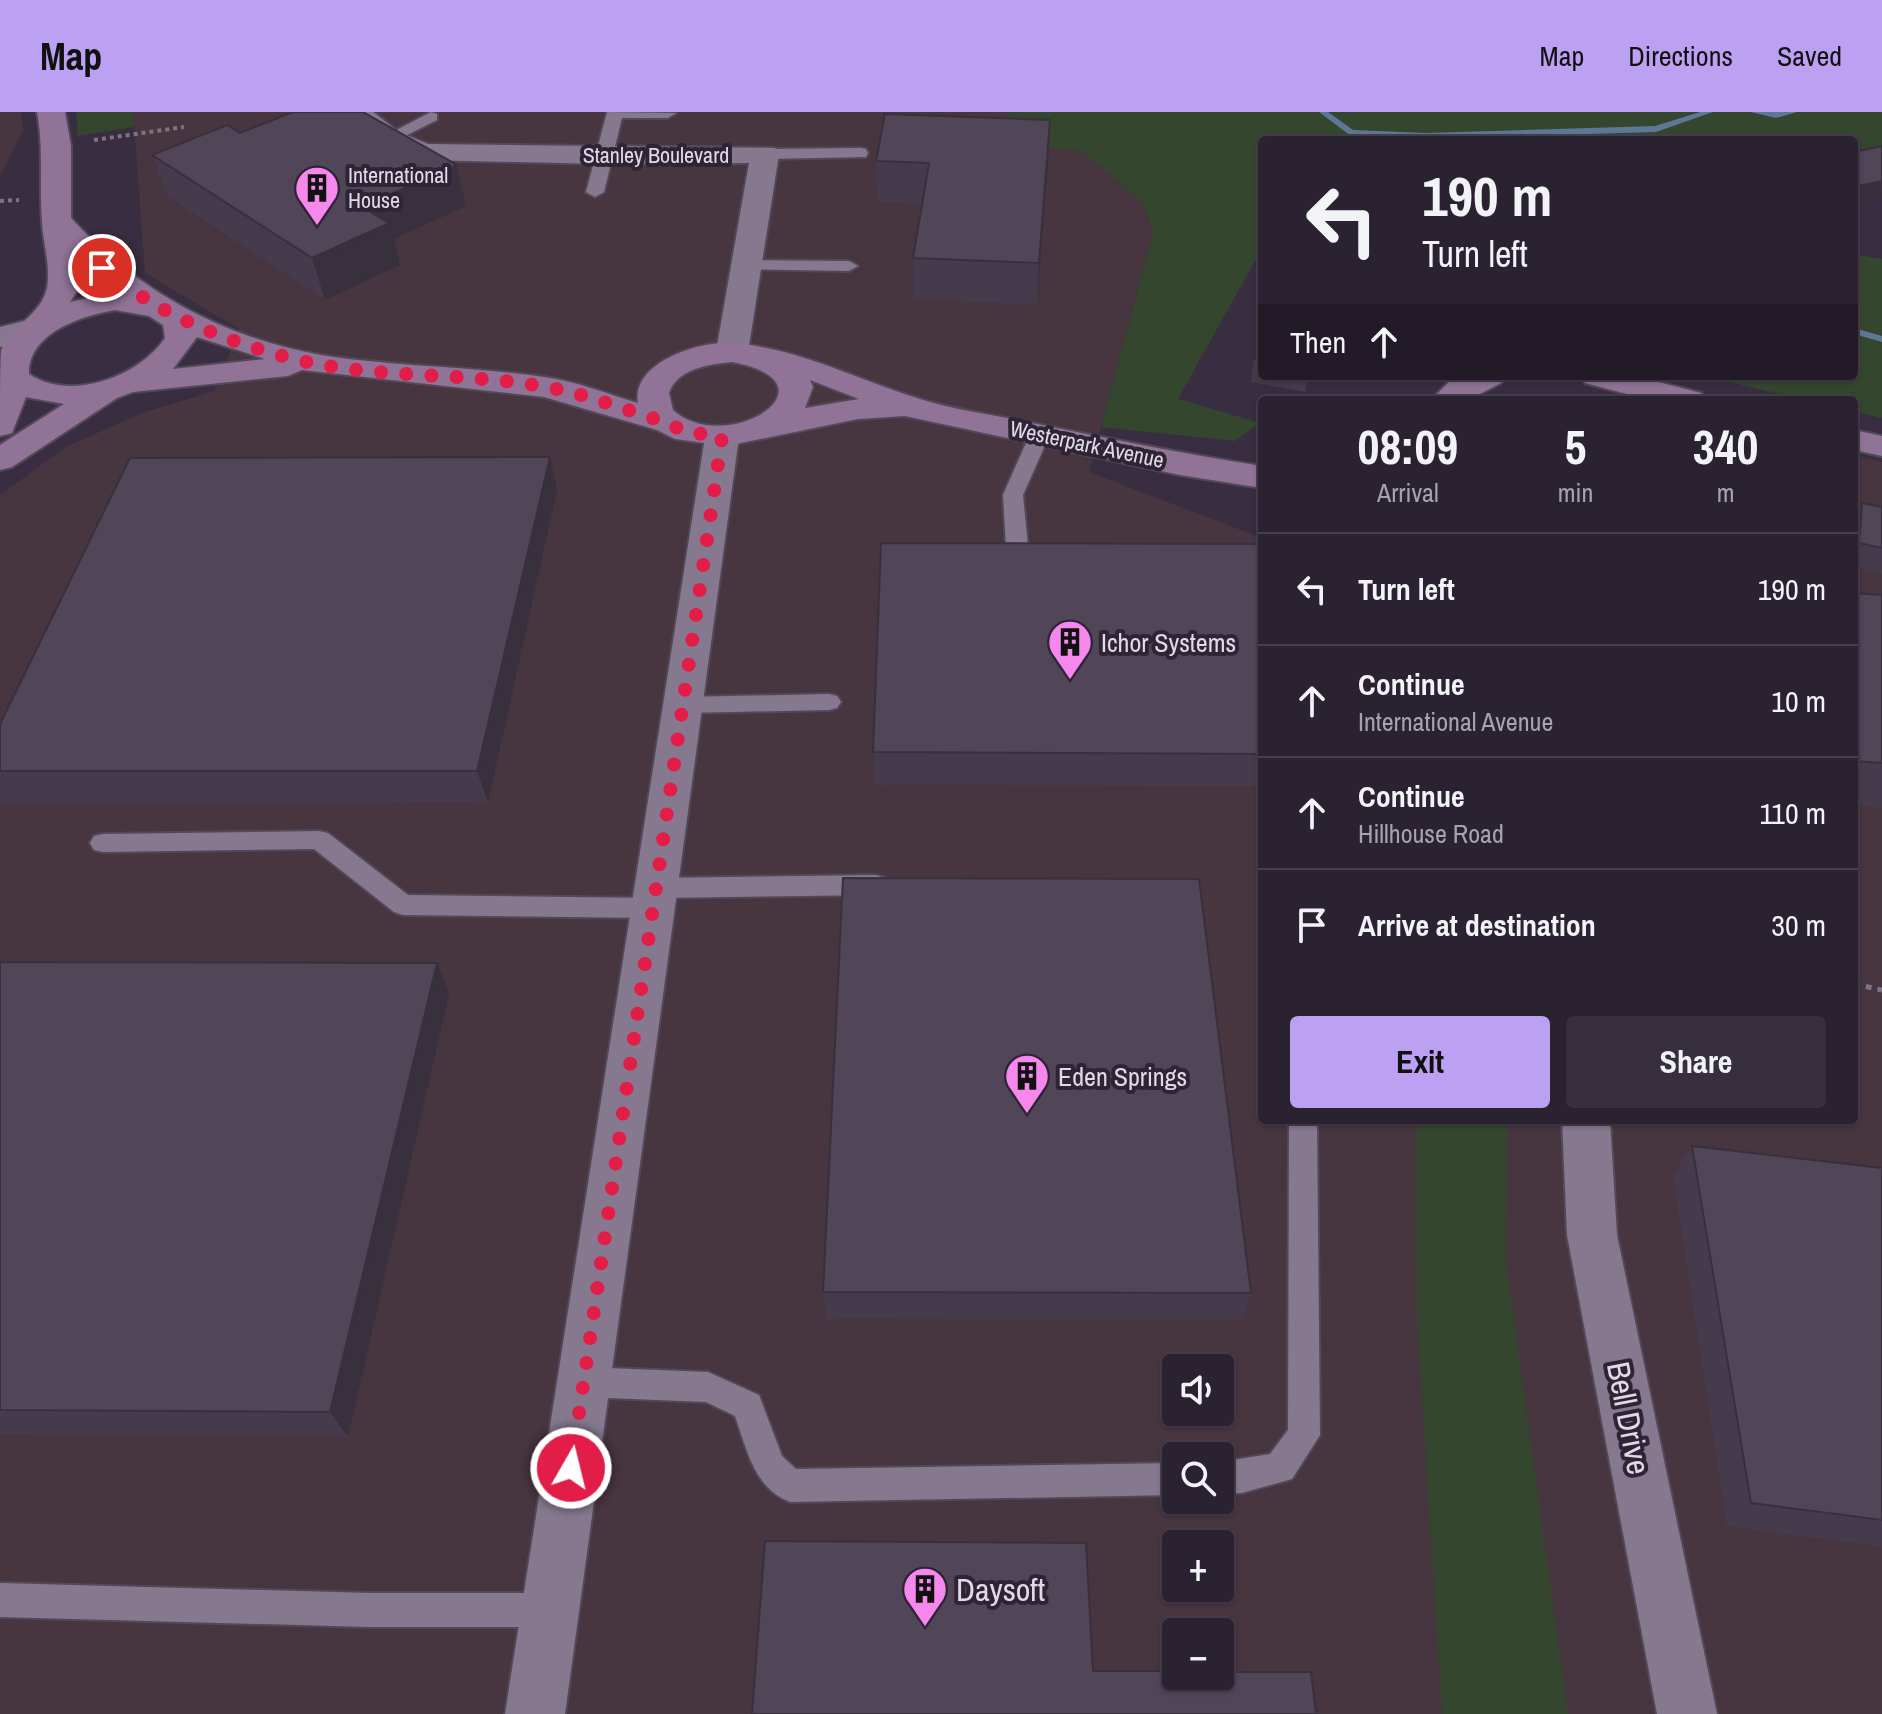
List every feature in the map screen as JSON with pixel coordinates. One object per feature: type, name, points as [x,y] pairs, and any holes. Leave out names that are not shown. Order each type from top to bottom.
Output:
[{"type":"street","points":[[0,426],[10,351],[24,329],[62,291],[63,256],[56,220],[57,146],[51,112]]},
{"type":"street","name":"Stanley Boulevard","points":[[359,112],[361,118],[389,138],[424,152],[604,156],[765,154],[747,265],[747,354]]},
{"type":"street","points":[[0,460],[118,387],[155,371],[172,357],[181,341],[182,327],[166,311],[121,283],[84,252],[56,220]]},
{"type":"street","points":[[24,329],[65,311],[102,302],[138,302],[166,311],[220,336],[318,364]]},
{"type":"street","points":[[7,378],[51,394],[77,395],[257,368],[318,364],[547,387],[668,423],[683,431],[722,437],[749,433],[773,424],[788,413],[796,400],[797,386],[791,374],[779,363],[747,354],[713,353],[677,365],[547,387]]},
{"type":"street","name":"Westerpark Avenue","points":[[747,354],[812,370],[913,408],[1180,464],[1258,476]]},
{"type":"street","points":[[668,423],[657,412],[652,400],[655,387],[663,375],[677,365]]},
{"type":"street","points":[[1453,396],[1463,387],[1480,380]]},
{"type":"street","points":[[1612,380],[1674,396]]},
{"type":"street","name":"Westerpark Avenue","points":[[773,424],[858,409],[913,408]]},
{"type":"street","points":[[535,1714],[722,437]]},
{"type":"street","points":[[1858,441],[1882,446]]},
{"type":"street","name":"Bell Drive","points":[[1586,1124],[1592,1235],[1687,1714]]},
{"type":"lane","points":[[595,192],[615,112],[668,113]]},
{"type":"lane","points":[[389,138],[431,117]]},
{"type":"lane","points":[[765,154],[860,153]]},
{"type":"lane","points":[[747,265],[849,266]]},
{"type":"lane","points":[[1017,547],[1013,495],[1040,434]]},
{"type":"lane","points":[[683,705],[829,702]]},
{"type":"lane","points":[[103,843],[319,840],[403,905],[654,898],[899,885]]},
{"type":"lane","points":[[1234,1477],[1280,1468],[1304,1435],[1303,1124]]},
{"type":"lane","points":[[583,1382],[708,1387],[748,1406],[769,1466],[790,1486],[1162,1479]]},
{"type":"lane","points":[[0,1600],[371,1610],[551,1610]]},
{"type":"path","points":[[57,146],[184,127]]},
{"type":"path","points":[[1858,985],[1882,990]]},
{"type":"shaded area","points":[[0,112],[21,112],[23,130],[0,176]]},
{"type":"shaded area","points":[[133,112],[1008,112],[1011,143],[1084,152],[1143,204],[1153,233],[1089,472],[1258,536],[1258,1124],[1858,1124],[1858,456],[1882,462],[1882,1714],[0,1714],[0,495],[66,447],[142,413],[215,391],[239,329],[145,273]]},
{"type":"green space","points":[[76,112],[133,112],[134,127],[78,136]]},
{"type":"green space","points":[[1008,112],[1882,112],[1882,148],[1858,153],[1858,136],[1258,136],[1258,261],[1255,261],[1178,399],[1258,422],[1235,441],[1101,427],[1153,233],[1143,204],[1084,152],[1011,143]]},
{"type":"green space","points":[[1858,255],[1882,259],[1882,418],[1858,412],[1858,396],[1788,396],[1720,380],[1858,380]]},
{"type":"green space","points":[[1415,1124],[1507,1124],[1506,1263],[1568,1714],[1442,1714],[1417,1318]]},
{"type":"building","points":[[293,112],[363,112],[457,165],[362,207],[389,223],[312,258],[152,155],[227,125],[240,133]]},
{"type":"building","points":[[885,114],[1050,120],[1039,263],[913,258],[929,163],[876,161]]},
{"type":"building","points":[[1882,146],[1882,181],[1858,186],[1858,151]]},
{"type":"building","points":[[550,457],[477,771],[0,771],[0,724],[130,458]]},
{"type":"building","points":[[1862,503],[1882,507],[1882,548],[1859,543]]},
{"type":"building","name":"Ichor Systems","points":[[881,543],[1258,544],[1258,754],[873,752]]},
{"type":"building","points":[[1858,593],[1882,595],[1882,763],[1858,761]]},
{"type":"building","name":"Eden Springs","points":[[843,878],[1199,879],[1251,1293],[823,1292]]},
{"type":"building","points":[[0,962],[437,963],[330,1412],[0,1410]]},
{"type":"building","points":[[1692,1146],[1882,1168],[1882,1520],[1751,1503]]},
{"type":"building","name":"Daysoft","points":[[765,1541],[1086,1543],[1093,1671],[1162,1671],[1162,1690],[1234,1690],[1234,1672],[1311,1672],[1316,1714],[752,1714]]},
{"type":"waterway","points":[[1323,112],[1351,133],[1426,136],[1656,129],[1709,112]]},
{"type":"waterway","points":[[1755,112],[1776,115],[1793,112]]},
{"type":"waterway","points":[[1858,332],[1882,339]]},
{"type":"place","name":"International House","points":[[317,227]]},
{"type":"place","name":"Ichor Systems","points":[[1070,681]]},
{"type":"place","name":"Eden Springs","points":[[1027,1115]]},
{"type":"place","name":"Daysoft","points":[[925,1628]]},
{"type":"route","points":[[102,268],[173,315],[259,349],[318,364],[547,387],[668,423],[683,431],[722,437],[571,1468]]}]
